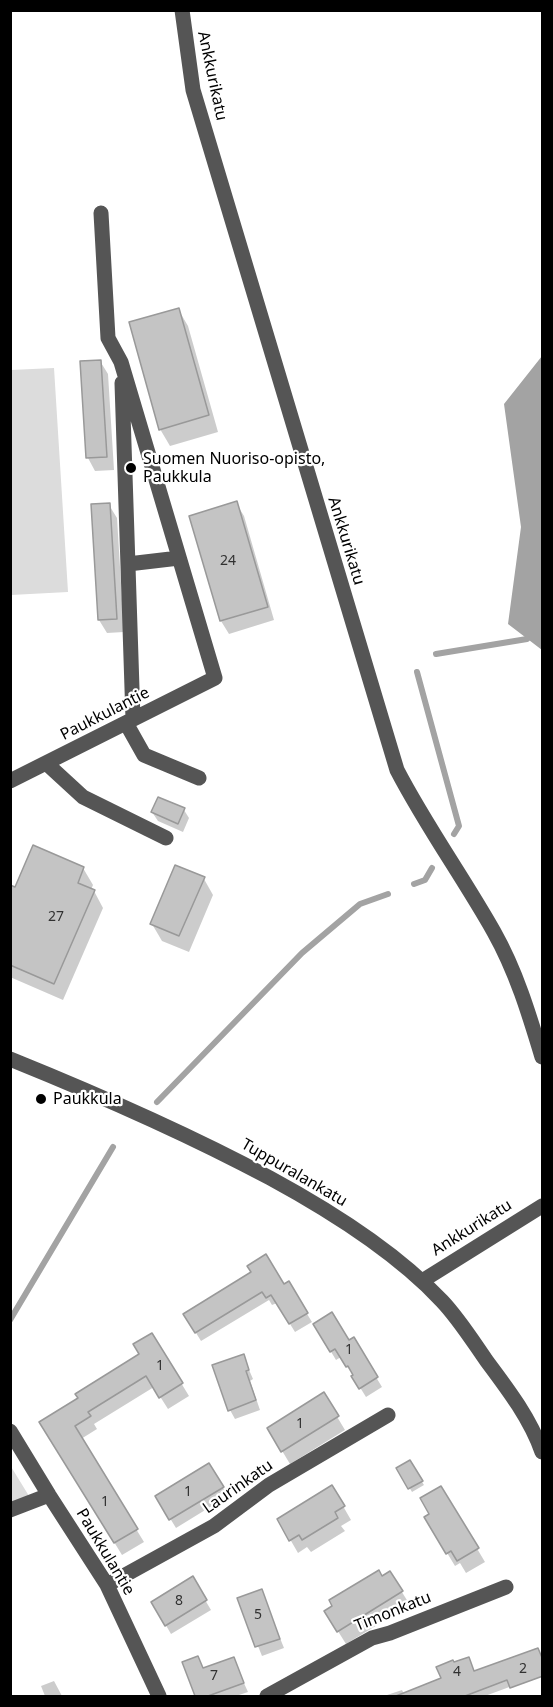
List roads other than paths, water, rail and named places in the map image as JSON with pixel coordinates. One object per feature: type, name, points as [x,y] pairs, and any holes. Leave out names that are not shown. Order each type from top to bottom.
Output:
[{"type":"street","name":"Ankkurikatu","points":[[182,10],[194,90],[397,770],[421,816],[495,934],[520,988],[543,1057]]},
{"type":"street","points":[[101,213],[108,338],[121,363],[179,558],[128,564]]},
{"type":"street","points":[[121,363],[128,564],[130,721],[144,755],[199,778]]},
{"type":"street","name":"Paukkulantie","points":[[10,781],[215,678],[179,558]]},
{"type":"street","points":[[46,763],[82,797],[166,837]]},
{"type":"street","name":"Tuppuralankatu","points":[[10,1059],[94,1093],[205,1144],[324,1208],[358,1232],[422,1281],[444,1303],[510,1392],[543,1452]]},
{"type":"street","name":"Ankkurikatu","points":[[422,1281],[543,1206]]},
{"type":"street","name":"Laurinkatu","points":[[107,1585],[214,1526],[269,1485],[388,1415]]},
{"type":"street","name":"Paukkulantie","points":[[10,1431],[107,1585],[159,1696]]},
{"type":"street","points":[[10,1510],[49,1495]]},
{"type":"street","name":"Timonkatu","points":[[267,1696],[372,1638],[506,1587]]},
{"type":"waterway","points":[[436,654],[527,639]]},
{"type":"waterway","points":[[417,672],[459,826],[454,834]]},
{"type":"waterway","points":[[414,884],[425,880],[432,868]]},
{"type":"waterway","points":[[157,1102],[302,953],[360,904],[388,894]]},
{"type":"waterway","points":[[10,1320],[113,1147]]},
{"type":"place","name":"Suomen Nuoriso-opisto, Paukkula","points":[[131,468]]},
{"type":"place","name":"Paukkula","points":[[41,1099]]}]
